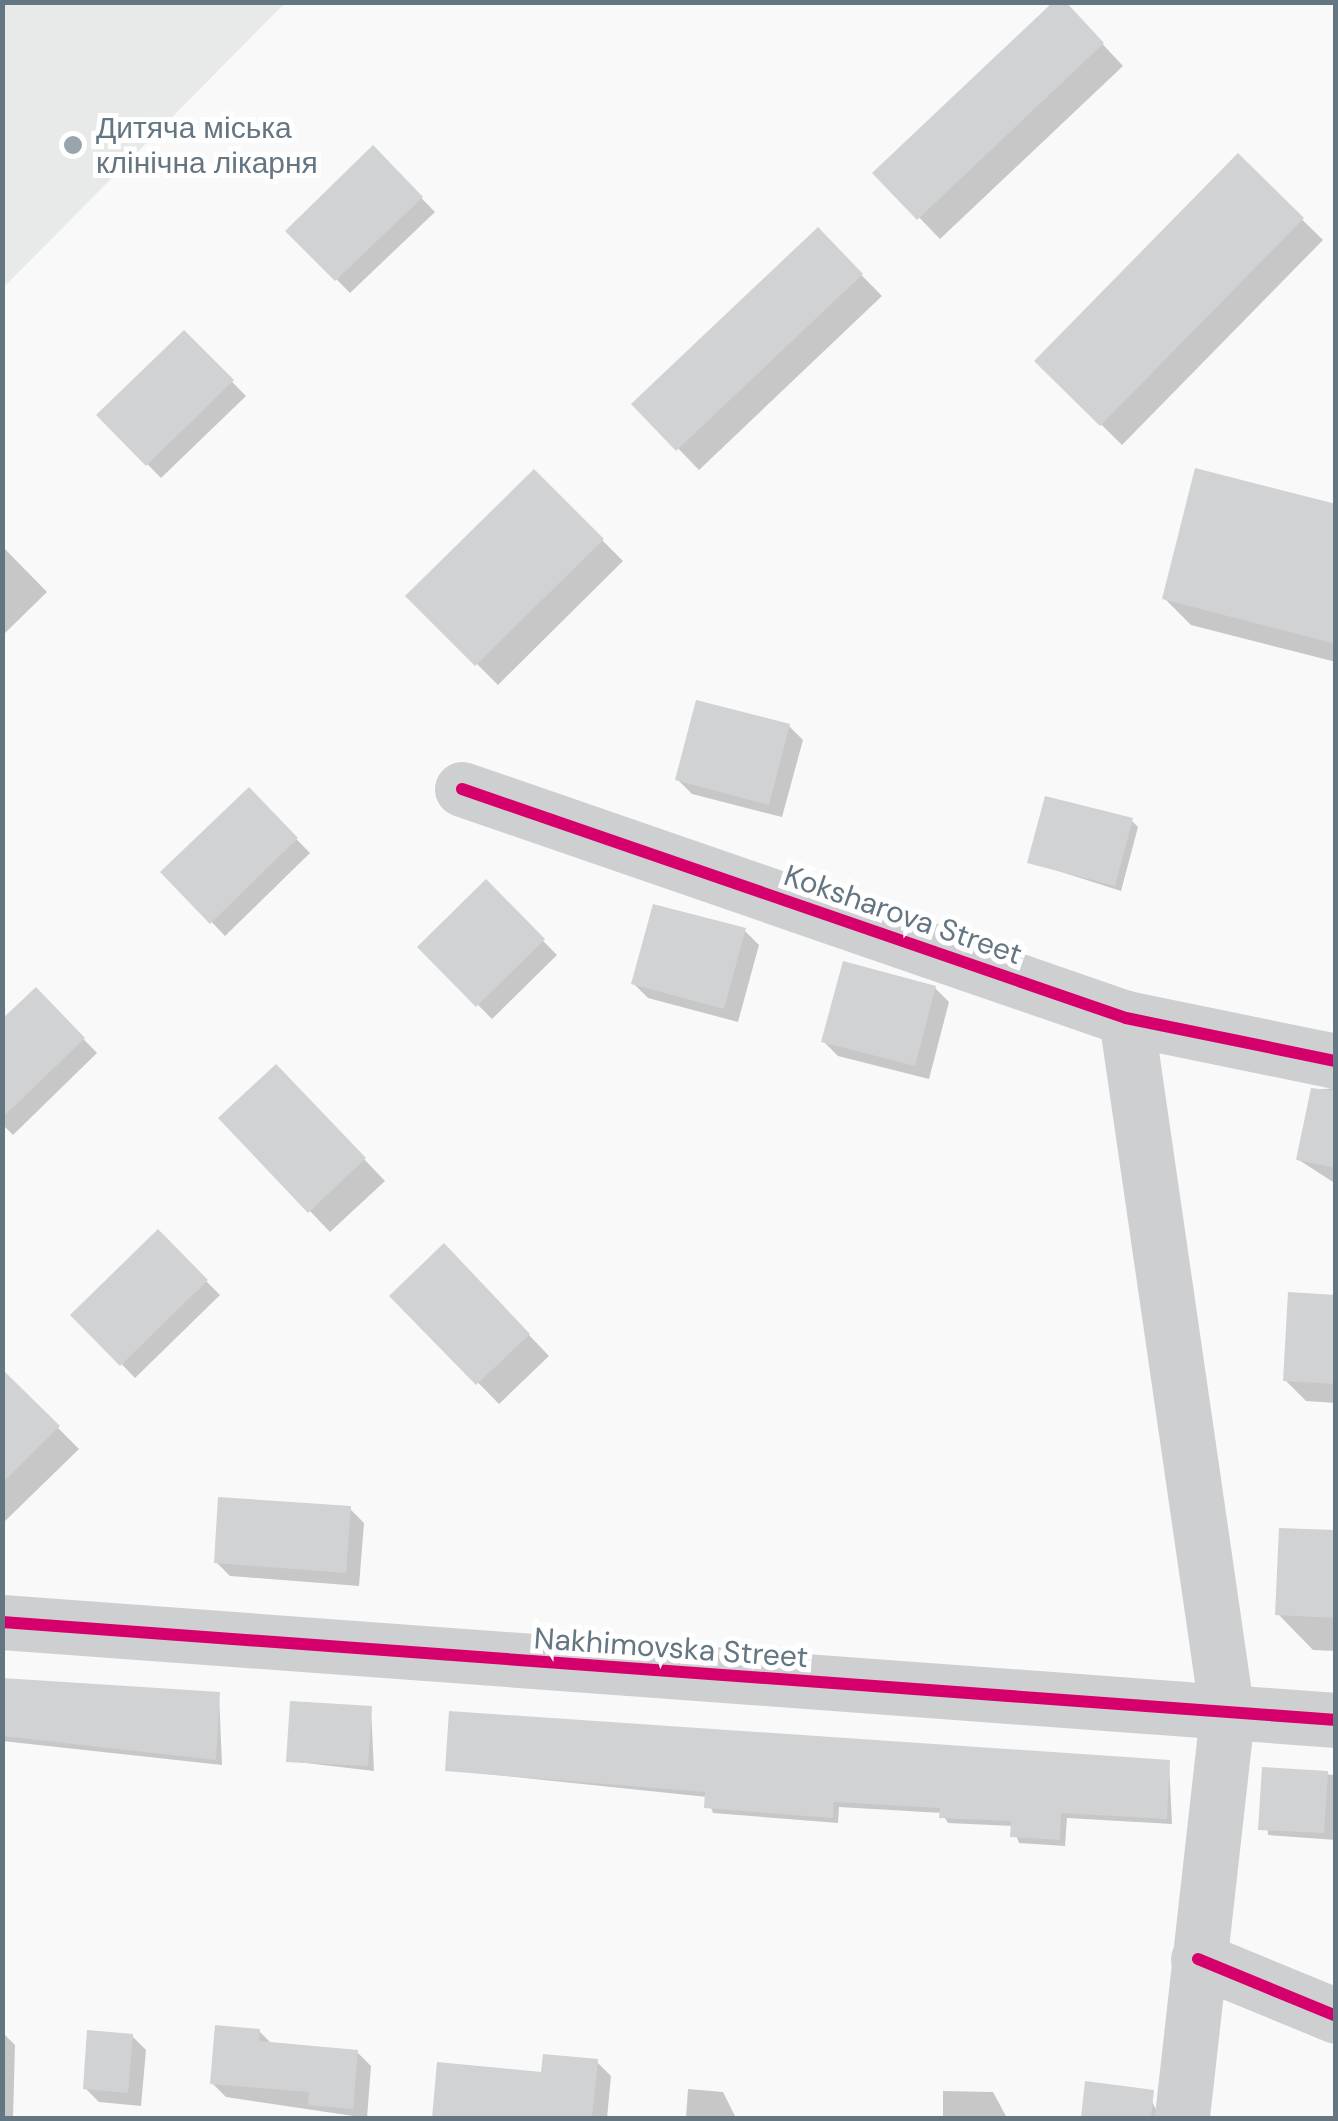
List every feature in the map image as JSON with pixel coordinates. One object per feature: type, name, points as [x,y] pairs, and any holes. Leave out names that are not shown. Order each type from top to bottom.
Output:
[{"type":"street","name":"Koksharova Street","points":[[462,789],[1126,1018],[1336,1061]]},
{"type":"street","points":[[1126,1018],[1227,1716],[1182,2118]]},
{"type":"street","name":"Nakhimovska Street","points":[[2,1622],[1227,1716],[1336,1720]]},
{"type":"street","points":[[1198,1959],[1336,2016]]},
{"type":"shaded area","name":"Дитяча міська клінічна лікарня","points":[[2,3],[285,3],[3,288]]},
{"type":"building","points":[[1053,2],[1066,2],[1104,43],[917,220],[872,173]]},
{"type":"building","points":[[373,145],[423,197],[335,281],[285,231]]},
{"type":"building","points":[[1238,153],[1304,218],[1100,426],[1034,361]]},
{"type":"building","points":[[818,227],[863,274],[676,451],[631,404]]},
{"type":"building","points":[[184,330],[234,380],[146,466],[96,415]]},
{"type":"building","points":[[1195,468],[1336,504],[1336,644],[1162,599]]},
{"type":"building","points":[[534,469],[604,539],[475,666],[405,596]]},
{"type":"building","points":[[696,700],[790,724],[769,805],[675,780]]},
{"type":"building","points":[[249,787],[298,838],[210,924],[160,872]]},
{"type":"building","points":[[1045,796],[1133,818],[1115,886],[1027,863]]},
{"type":"building","points":[[486,879],[545,939],[476,1007],[417,947]]},
{"type":"building","points":[[653,904],[746,928],[724,1009],[631,984]]},
{"type":"building","points":[[843,961],[936,986],[915,1066],[821,1042]]},
{"type":"building","points":[[36,987],[85,1038],[2,1118],[2,1019]]},
{"type":"building","points":[[276,1064],[366,1158],[308,1213],[218,1118]]},
{"type":"building","points":[[1311,1088],[1336,1091],[1336,1168],[1296,1160]]},
{"type":"building","points":[[158,1229],[208,1280],[120,1366],[70,1315]]},
{"type":"building","points":[[444,1243],[530,1334],[476,1385],[389,1296]]},
{"type":"building","points":[[1288,1292],[1336,1295],[1336,1384],[1283,1381]]},
{"type":"building","points":[[2,1369],[60,1426],[2,1483]]},
{"type":"building","points":[[218,1497],[351,1506],[346,1573],[214,1563]]},
{"type":"building","points":[[1279,1528],[1336,1530],[1336,1618],[1275,1615]]},
{"type":"building","points":[[2,1678],[220,1692],[216,1760],[2,1736]]},
{"type":"building","points":[[290,1701],[372,1706],[368,1766],[286,1762]]},
{"type":"building","points":[[449,1711],[1170,1760],[1167,1819],[1061,1813],[1060,1840],[1010,1837],[1011,1821],[939,1818],[940,1808],[834,1802],[833,1818],[792,1815],[704,1808],[705,1792],[445,1771]]},
{"type":"building","points":[[1262,1767],[1328,1771],[1324,1833],[1258,1830]]},
{"type":"building","points":[[215,2025],[260,2029],[259,2041],[358,2050],[353,2109],[308,2105],[309,2092],[210,2084]]},
{"type":"building","points":[[87,2030],[133,2034],[128,2093],[83,2089]]},
{"type":"building","points":[[543,2054],[598,2059],[592,2118],[432,2118],[437,2062],[541,2072]]},
{"type":"building","points":[[1085,2081],[1154,2090],[1151,2118],[1081,2118]]},
{"type":"cycle path","points":[[462,789],[1126,1018],[1336,1061]]},
{"type":"cycle path","points":[[2,1622],[1336,1720]]},
{"type":"cycle path","points":[[1198,1959],[1336,2016]]},
{"type":"place","name":"Дитяча міська клінічна лікарня","points":[[73,145]]}]
